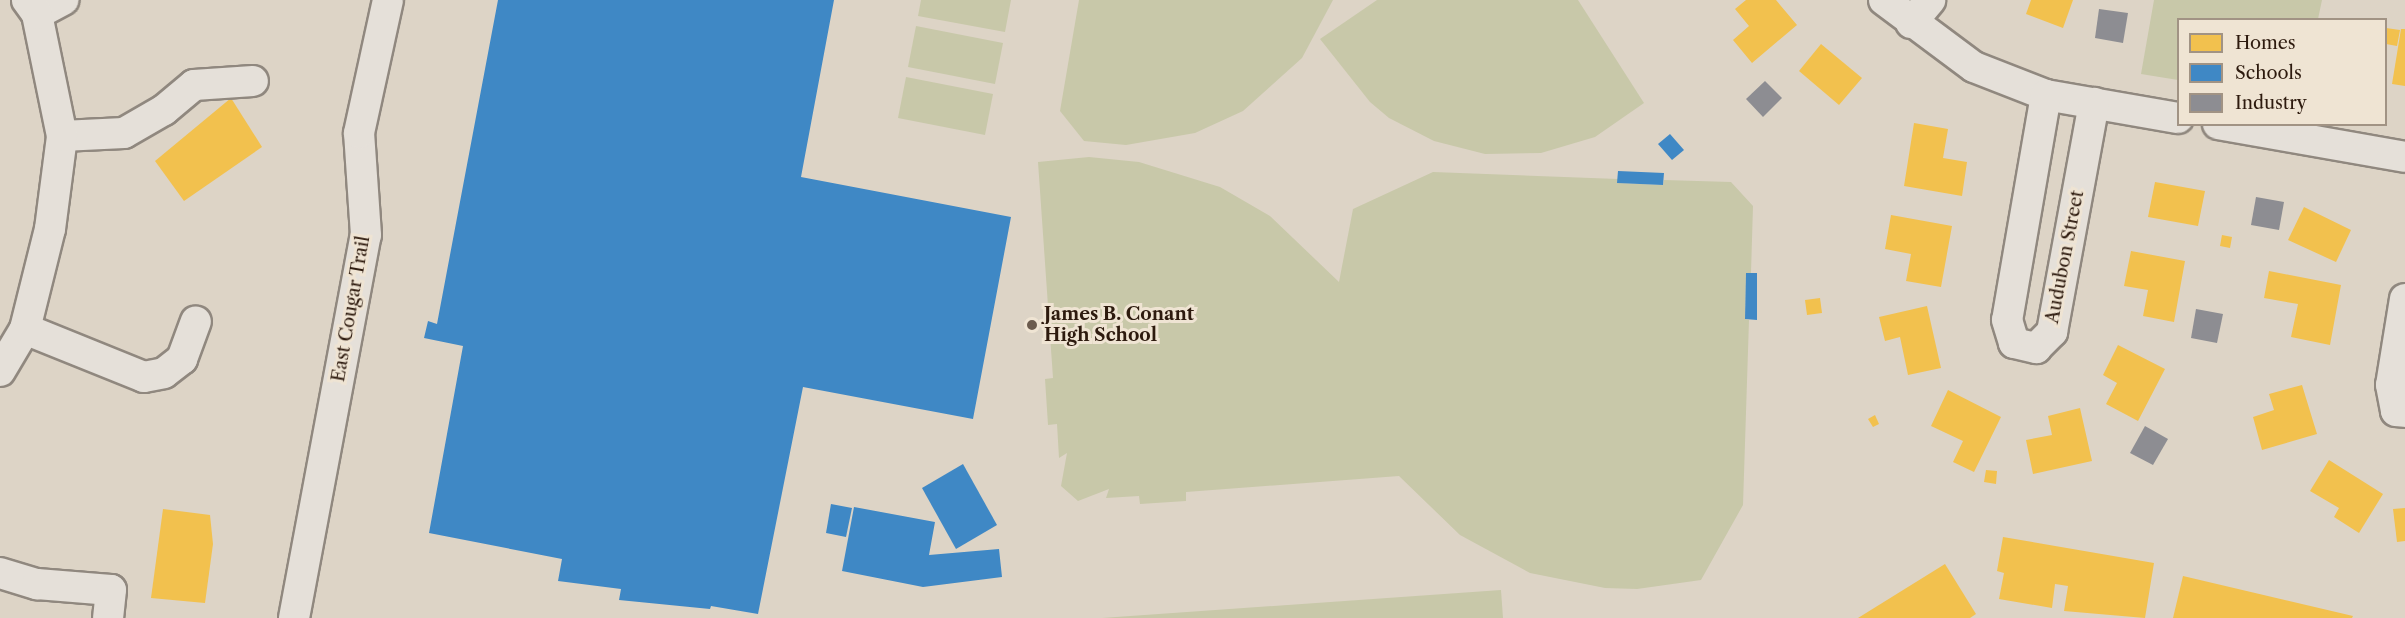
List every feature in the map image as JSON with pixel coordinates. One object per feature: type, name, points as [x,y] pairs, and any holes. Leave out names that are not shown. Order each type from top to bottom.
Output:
[{"type":"street","points":[[0,372],[25,329],[50,229],[62,136],[32,7],[63,0]]},
{"type":"street","name":"East Cougar Trail","points":[[294,618],[366,235],[359,133],[388,0]]},
{"type":"street","points":[[1884,0],[1911,23],[1974,67],[2046,95],[2177,118]]},
{"type":"street","points":[[1911,23],[1930,0]]},
{"type":"street","points":[[62,136],[124,133],[195,85],[253,81]]},
{"type":"street","name":"Audubon Street","points":[[2046,95],[2007,320],[2014,343],[2036,348],[2052,332],[2094,103]]},
{"type":"street","points":[[2229,126],[2405,157]]},
{"type":"street","points":[[2405,299],[2391,385],[2396,411],[2405,412]]},
{"type":"street","points":[[25,329],[144,377],[164,373],[182,359],[196,321]]},
{"type":"street","points":[[0,573],[37,584],[111,590],[108,618]]},
{"type":"green space","points":[[921,0],[1011,0],[1005,32],[918,16]]},
{"type":"green space","points":[[1079,0],[1333,0],[1302,58],[1243,111],[1195,133],[1126,145],[1084,141],[1060,111]]},
{"type":"green space","points":[[1377,0],[1578,0],[1644,103],[1595,137],[1541,153],[1485,154],[1434,141],[1389,118],[1370,102],[1320,39]]},
{"type":"green space","points":[[2154,0],[2322,0],[2318,18],[2177,18],[2177,80],[2141,74]]},
{"type":"green space","points":[[916,26],[1003,43],[995,84],[908,67]]},
{"type":"green space","points":[[906,77],[993,94],[985,135],[898,118]]},
{"type":"green space","points":[[1089,157],[1139,162],[1220,187],[1270,216],[1339,282],[1353,209],[1433,172],[1618,179],[1618,183],[1663,185],[1664,180],[1731,182],[1753,206],[1751,273],[1746,273],[1745,319],[1749,320],[1743,505],[1701,580],[1637,589],[1605,588],[1530,573],[1460,535],[1399,476],[1186,492],[1186,501],[1140,504],[1139,496],[1106,498],[1109,489],[1078,501],[1061,486],[1067,453],[1059,458],[1057,424],[1048,425],[1045,379],[1053,378],[1038,162]]},
{"type":"green space","points":[[1501,590],[1503,618],[1102,618]]},
{"type":"building: Homes","points":[[1746,0],[1776,0],[1797,25],[1752,63],[1733,40],[1749,26],[1735,9]]},
{"type":"building: Homes","points":[[2031,0],[2073,0],[2063,28],[2026,14]]},
{"type":"building: Homes","points":[[2387,28],[2400,30],[2397,46],[2387,44]]},
{"type":"building: Homes","points":[[2401,29],[2405,29],[2405,86],[2392,84]]},
{"type":"building: Homes","points":[[1821,44],[1862,78],[1839,105],[1799,71]]},
{"type":"building: Homes","points":[[231,98],[262,147],[184,201],[155,161]]},
{"type":"building: Homes","points":[[1914,123],[1948,129],[1943,158],[1967,162],[1962,196],[1904,186]]},
{"type":"building: Homes","points":[[2155,182],[2205,191],[2198,226],[2148,217]]},
{"type":"building: Homes","points":[[2304,207],[2351,230],[2336,262],[2288,240]]},
{"type":"building: Homes","points":[[1891,215],[1952,226],[1941,287],[1906,281],[1911,254],[1885,249]]},
{"type":"building: Homes","points":[[2222,235],[2232,237],[2230,248],[2220,246]]},
{"type":"building: Homes","points":[[2131,251],[2185,261],[2174,322],[2143,316],[2148,290],[2124,286]]},
{"type":"building: Homes","points":[[2269,271],[2341,285],[2330,345],[2291,337],[2298,304],[2264,298]]},
{"type":"building: Homes","points":[[1820,298],[1822,313],[1807,315],[1805,300]]},
{"type":"building: Homes","points":[[1927,306],[1941,368],[1908,375],[1900,337],[1885,341],[1879,317]]},
{"type":"building: Homes","points":[[2118,345],[2165,369],[2138,421],[2106,404],[2117,383],[2103,375]]},
{"type":"building: Homes","points":[[2302,385],[2317,434],[2262,450],[2253,417],[2274,410],[2269,394]]},
{"type":"building: Homes","points":[[1948,390],[2001,417],[1974,472],[1953,462],[1963,441],[1931,426]]},
{"type":"building: Homes","points":[[2080,408],[2092,461],[2033,474],[2026,440],[2052,435],[2048,416]]},
{"type":"building: Homes","points":[[1875,415],[1879,424],[1873,427],[1868,419]]},
{"type":"building: Homes","points":[[2329,460],[2383,494],[2359,533],[2334,517],[2339,508],[2310,491]]},
{"type":"building: Homes","points":[[1986,470],[1997,471],[1996,484],[1984,482]]},
{"type":"building: Homes","points":[[2405,508],[2405,541],[2397,542],[2393,509]]},
{"type":"building: Homes","points":[[163,509],[210,515],[213,544],[205,603],[151,598]]},
{"type":"building: Homes","points":[[2003,537],[2154,563],[2145,618],[2064,611],[2068,586],[2055,584],[2052,608],[1999,599],[2004,573],[1997,571]]},
{"type":"building: Homes","points":[[1945,564],[1976,614],[1970,618],[1858,618]]},
{"type":"building: Homes","points":[[2183,576],[2353,616],[2352,618],[2173,618]]},
{"type":"building: Schools","name":"James B. Conant High School","points":[[498,0],[834,0],[801,177],[1011,217],[973,419],[803,387],[758,614],[711,606],[710,609],[619,600],[621,589],[558,581],[562,559],[429,533],[463,346],[424,338],[428,321],[437,324]]},
{"type":"building: Schools","points":[[1670,134],[1684,150],[1672,160],[1658,144]]},
{"type":"building: Schools","points":[[1618,171],[1664,173],[1663,185],[1617,183]]},
{"type":"building: Schools","points":[[1746,273],[1757,273],[1757,320],[1745,319]]},
{"type":"building: Schools","points":[[963,464],[997,525],[956,549],[922,488]]},
{"type":"building: Schools","points":[[831,504],[852,508],[846,537],[826,533]]},
{"type":"building: Schools","points":[[854,507],[935,522],[929,555],[999,549],[1002,577],[923,587],[842,571]]},
{"type":"building: Industry","points":[[2099,9],[2128,13],[2123,43],[2095,38]]},
{"type":"building: Industry","points":[[1765,81],[1782,98],[1763,117],[1746,99]]},
{"type":"building: Industry","points":[[2256,197],[2284,202],[2279,230],[2251,225]]},
{"type":"building: Industry","points":[[2196,309],[2223,314],[2217,343],[2191,338]]},
{"type":"building: Industry","points":[[2145,426],[2168,439],[2153,465],[2130,453]]},
{"type":"place","name":"James B. Conant High School","points":[[1032,325]]}]
